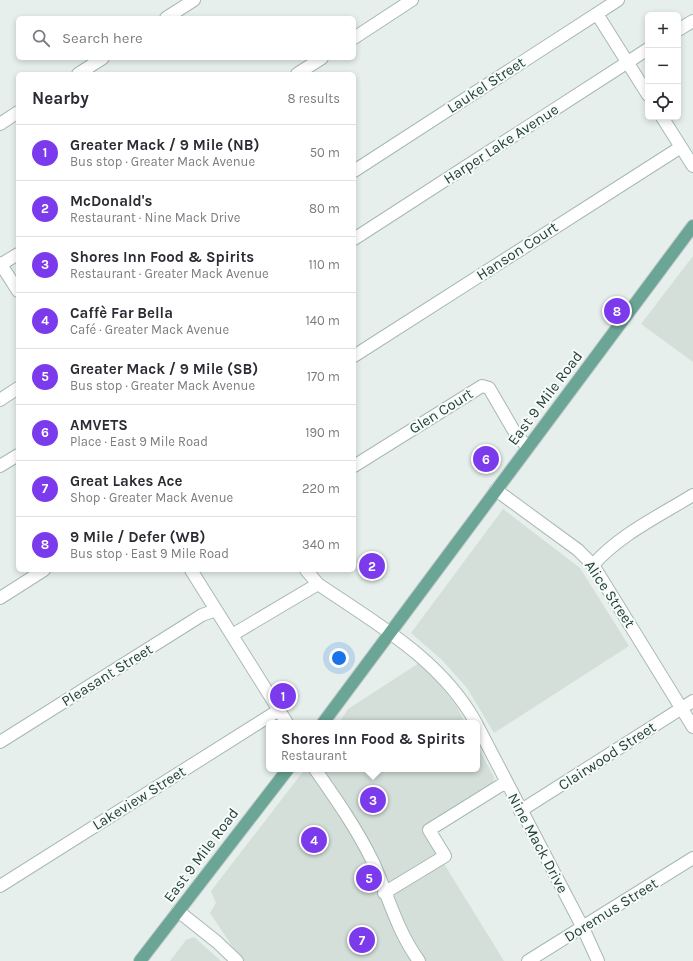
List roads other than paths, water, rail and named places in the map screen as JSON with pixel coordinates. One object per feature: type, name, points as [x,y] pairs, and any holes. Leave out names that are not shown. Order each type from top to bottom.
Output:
[{"type":"main road","name":"East 9 Mile Road","points":[[325,720],[693,226]]},
{"type":"main road","name":"East 9 Mile Road","points":[[140,961],[286,772]]},
{"type":"street","points":[[169,16],[194,0]]},
{"type":"street","points":[[356,37],[412,0]]},
{"type":"street","name":"Laukel Street","points":[[356,170],[618,0]]},
{"type":"street","points":[[597,14],[645,90]]},
{"type":"street","points":[[681,28],[693,20]]},
{"type":"street","name":"Harper Lake Avenue","points":[[356,238],[645,51]]},
{"type":"street","points":[[81,72],[100,60]]},
{"type":"street","points":[[300,72],[319,60]]},
{"type":"street","points":[[0,124],[16,113]]},
{"type":"street","points":[[664,120],[693,166]]},
{"type":"street","name":"Hanson Court","points":[[356,355],[681,147]]},
{"type":"street","points":[[16,255],[0,264],[16,288]]},
{"type":"street","name":"Glen Court","points":[[356,465],[482,386],[489,388],[517,436],[528,447]]},
{"type":"street","points":[[0,400],[16,389]]},
{"type":"street","points":[[0,466],[16,456]]},
{"type":"street","name":"Alice Street","points":[[496,490],[578,550],[593,565],[693,727]]},
{"type":"street","points":[[593,565],[609,549],[693,495]]},
{"type":"street","points":[[0,598],[41,572]]},
{"type":"street","points":[[192,572],[285,720]]},
{"type":"street","name":"Nine Mack Drive","points":[[308,572],[318,584],[413,650],[441,675],[466,706],[474,720]]},
{"type":"street","points":[[232,635],[318,584]]},
{"type":"street","name":"Pleasant Street","points":[[0,742],[202,615],[216,610]]},
{"type":"street","name":"Clairwood Street","points":[[520,811],[693,701]]},
{"type":"street","name":"Lakeview Street","points":[[0,886],[279,710]]},
{"type":"street","name":"Nine Mack Drive","points":[[480,732],[520,811],[583,928],[598,961]]},
{"type":"street","points":[[317,772],[359,836],[373,863],[384,893],[401,931],[419,961]]},
{"type":"street","points":[[384,893],[445,856],[428,830],[506,782]]},
{"type":"street","name":"Doremus Street","points":[[528,961],[693,858]]},
{"type":"street","points":[[178,911],[217,942],[237,961]]},
{"type":"place","name":"9 Mile / Defer (WB)","points":[[617,311]]},
{"type":"place","name":"AMVETS","points":[[486,459]]},
{"type":"place","name":"McDonald's","points":[[372,566]]},
{"type":"place","name":"Greater Mack / 9 Mile (NB)","points":[[283,696]]},
{"type":"place","name":"Shores Inn Food & Spirits","points":[[373,800]]},
{"type":"place","name":"Caffè Far Bella","points":[[314,840]]},
{"type":"place","name":"Greater Mack / 9 Mile (SB)","points":[[369,878]]},
{"type":"place","name":"Great Lakes Ace","points":[[362,940]]}]
